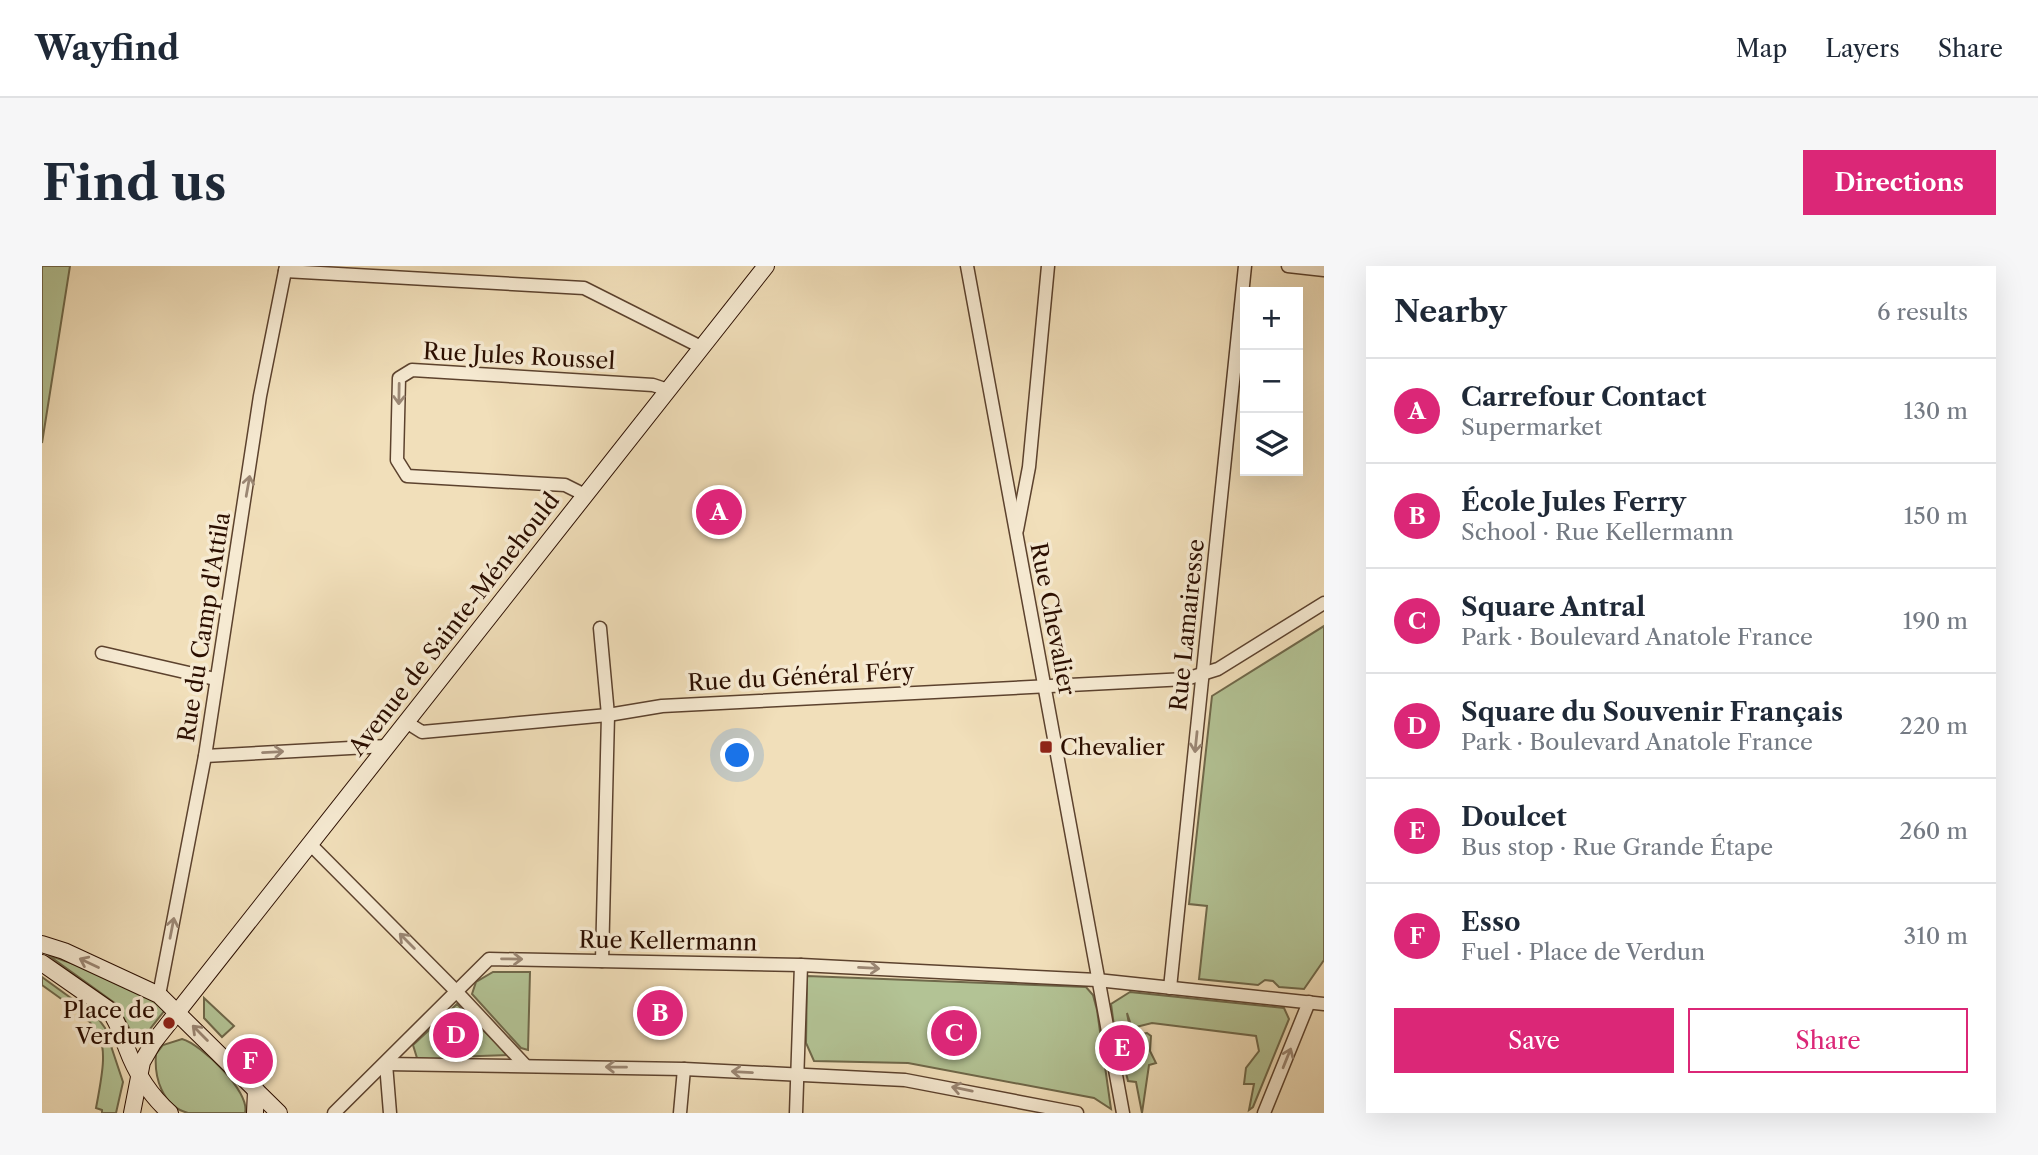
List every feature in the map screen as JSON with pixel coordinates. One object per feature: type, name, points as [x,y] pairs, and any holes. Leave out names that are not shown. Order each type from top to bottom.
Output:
[{"type":"main road","name":"Avenue de Sainte-Ménehould","points":[[178,1011],[765,266]]},
{"type":"main road","points":[[42,930],[64,951]]},
{"type":"main road","points":[[42,944],[64,951],[159,995],[279,1113]]},
{"type":"main road","points":[[42,963],[108,1009],[115,1018],[139,1074],[152,1095],[170,1113]]},
{"type":"main road","points":[[132,1113],[139,1074],[148,1051],[178,1011]]},
{"type":"main road","points":[[255,1113],[256,1090]]},
{"type":"street","name":"Rue Chevalier","points":[[967,266],[1123,1113]]},
{"type":"street","points":[[1016,537],[1029,467],[1048,266]]},
{"type":"street","name":"Rue Lamairesse","points":[[1170,988],[1245,266]]},
{"type":"street","points":[[1289,266],[1324,270]]},
{"type":"street","points":[[286,268],[584,288],[701,347]]},
{"type":"street","name":"Rue du Camp d'Attila","points":[[159,995],[205,756],[260,396],[286,268]]},
{"type":"street","name":"Rue Jules Roussel","points":[[585,495],[565,485],[407,476],[397,460],[399,378],[412,370],[653,385],[668,390]]},
{"type":"street","name":"Rue du Général Féry","points":[[406,722],[422,732],[608,715],[662,706],[1045,684],[1186,679],[1218,669],[1324,603]]},
{"type":"street","points":[[600,628],[608,715],[602,961]]},
{"type":"street","points":[[102,653],[215,679]]},
{"type":"street","points":[[205,756],[387,746]]},
{"type":"street","points":[[310,844],[455,989],[525,1065]]},
{"type":"street","name":"Rue Kellermann","points":[[334,1113],[386,1063],[455,989],[489,959],[801,965],[1097,979],[1324,1003]]},
{"type":"street","points":[[796,1113],[801,965]]},
{"type":"street","points":[[1264,1113],[1309,1002]]},
{"type":"street","points":[[390,1113],[386,1063],[684,1069],[905,1080],[1077,1113]]},
{"type":"street","points":[[680,1113],[684,1069]]},
{"type":"green space","points":[[42,266],[70,266],[42,443]]},
{"type":"green space","points":[[1324,626],[1324,960],[1304,989],[1279,987],[1273,981],[1265,980],[1258,985],[1199,979],[1207,906],[1189,904],[1212,696]]},
{"type":"green space","points":[[48,955],[124,984],[165,1010],[146,1034],[134,1037],[116,1004]]},
{"type":"green space","points":[[493,972],[530,972],[528,1050],[521,1048],[472,994],[476,982]]},
{"type":"green space","points":[[807,976],[1086,987],[1093,995],[1097,1010],[1111,1109],[1094,1098],[908,1063],[814,1061],[806,1043]]},
{"type":"green space","points":[[42,977],[97,1017],[105,1028],[123,1082],[116,1113],[102,1113],[102,1110],[96,1108],[103,1062],[99,1034],[80,1013],[42,985]]},
{"type":"green space","points":[[1130,992],[1284,1008],[1289,1019],[1253,1107],[1249,1110],[1254,1084],[1244,1084],[1246,1068],[1259,1051],[1256,1036],[1152,1023],[1132,1028],[1127,1013],[1130,1029],[1115,1033],[1111,1004]]},
{"type":"green space","points":[[204,998],[234,1026],[222,1037],[204,1018]]},
{"type":"green space","points":[[457,1004],[511,1055],[449,1057],[443,1060],[417,1058],[413,1045]]},
{"type":"green space","points":[[1147,1033],[1151,1036],[1150,1051],[1156,1063],[1149,1065],[1142,1113],[1136,1082],[1128,1081],[1117,1037]]},
{"type":"green space","points":[[182,1039],[201,1050],[223,1070],[240,1093],[245,1104],[245,1113],[188,1113],[172,1104],[166,1097],[158,1081],[156,1054],[163,1045]]},
{"type":"place","name":"Carrefour Contact","points":[[719,512]]},
{"type":"place","name":"Chevalier","points":[[1046,747]]},
{"type":"place","name":"École Jules Ferry","points":[[660,1013]]},
{"type":"place","name":"Place de Verdun","points":[[169,1023]]},
{"type":"place","name":"Square Antral","points":[[954,1033]]},
{"type":"place","name":"Square du Souvenir Français","points":[[456,1035]]},
{"type":"place","name":"Doulcet","points":[[1122,1048]]},
{"type":"place","name":"Esso","points":[[250,1061]]}]
